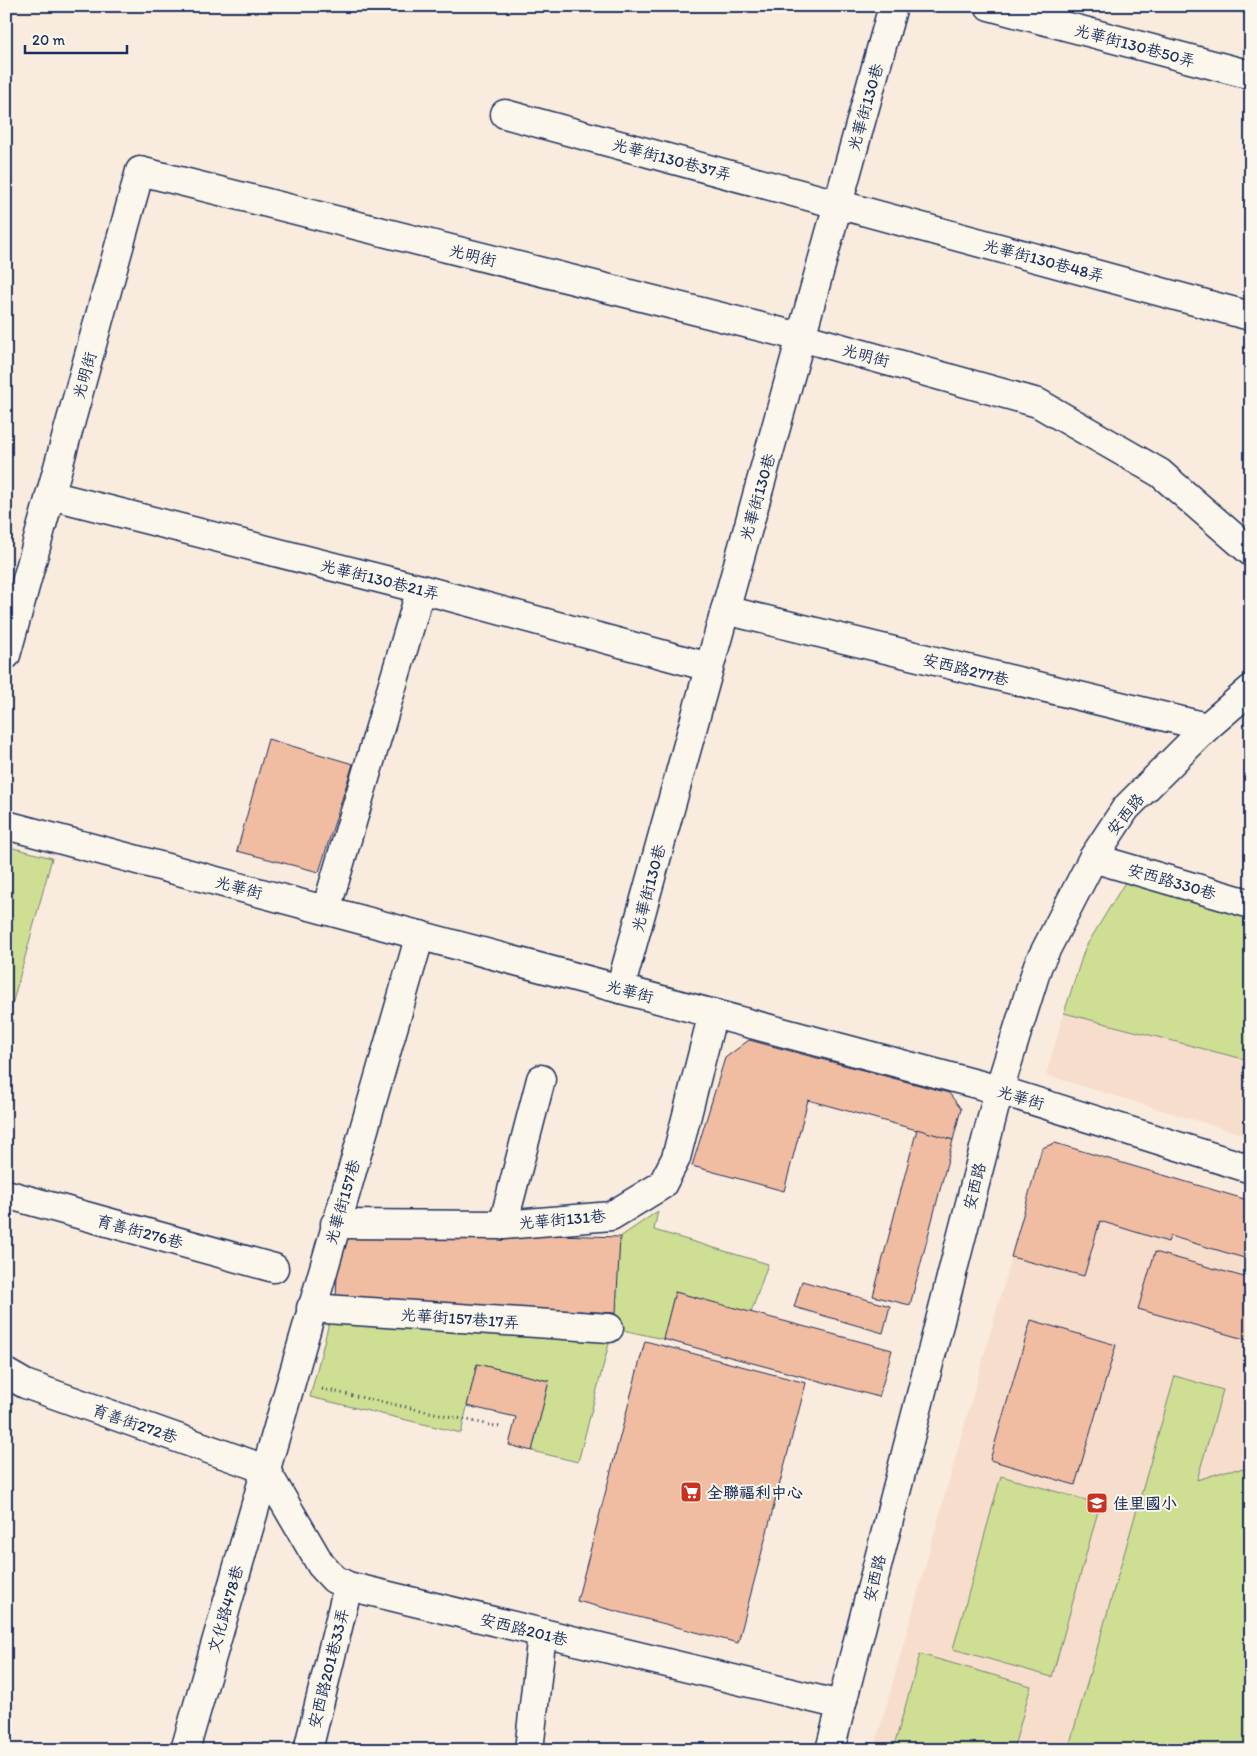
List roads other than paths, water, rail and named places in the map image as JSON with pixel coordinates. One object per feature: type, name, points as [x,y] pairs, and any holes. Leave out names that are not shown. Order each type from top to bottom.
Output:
[{"type":"street","name":"光華街130巷","points":[[620,989],[893,6]]},
{"type":"street","name":"光華街130巷50弄","points":[[989,6],[1251,75]]},
{"type":"street","name":"光華街130巷37弄","points":[[505,114],[838,204]]},
{"type":"street","name":"光明街","points":[[6,655],[140,171],[801,337],[1038,403],[1160,473],[1251,552]]},
{"type":"street","name":"光華街130巷48弄","points":[[838,204],[1250,316]]},
{"type":"street","name":"光華街130巷21弄","points":[[50,495],[421,589],[709,667]]},
{"type":"street","points":[[326,910],[421,589]]},
{"type":"street","name":"安西路277巷","points":[[725,610],[1207,727]]},
{"type":"street","name":"安西路","points":[[830,1750],[999,1090],[1038,965],[1092,858],[1126,808],[1207,727],[1245,700]]},
{"type":"street","name":"光華街","points":[[6,824],[999,1090],[1251,1169]]},
{"type":"street","name":"安西路330巷","points":[[1092,858],[1251,904]]},
{"type":"street","name":"光華街157巷","points":[[265,1469],[420,935]]},
{"type":"street","name":"光華街131巷","points":[[335,1224],[503,1225],[611,1216],[662,1185],[676,1158],[713,1014]]},
{"type":"street","points":[[503,1225],[541,1079]]},
{"type":"street","name":"育善街276巷","points":[[6,1194],[274,1268]]},
{"type":"street","name":"光華街157巷17弄","points":[[311,1308],[609,1328]]},
{"type":"street","name":"育善街272巷","points":[[6,1373],[25,1384],[265,1469]]},
{"type":"street","name":"安西路201巷","points":[[265,1469],[322,1565],[334,1578],[348,1586],[841,1705]]},
{"type":"street","name":"文化路478巷","points":[[184,1750],[265,1469]]},
{"type":"street","name":"安西路201巷33弄","points":[[308,1750],[348,1586]]},
{"type":"street","points":[[528,1750],[542,1633]]},
{"type":"waterway","points":[[1237,6],[1251,12]]},
{"type":"place","name":"全聯福利中心","points":[[691,1492]]},
{"type":"place","name":"佳里國小","points":[[1097,1503]]}]
